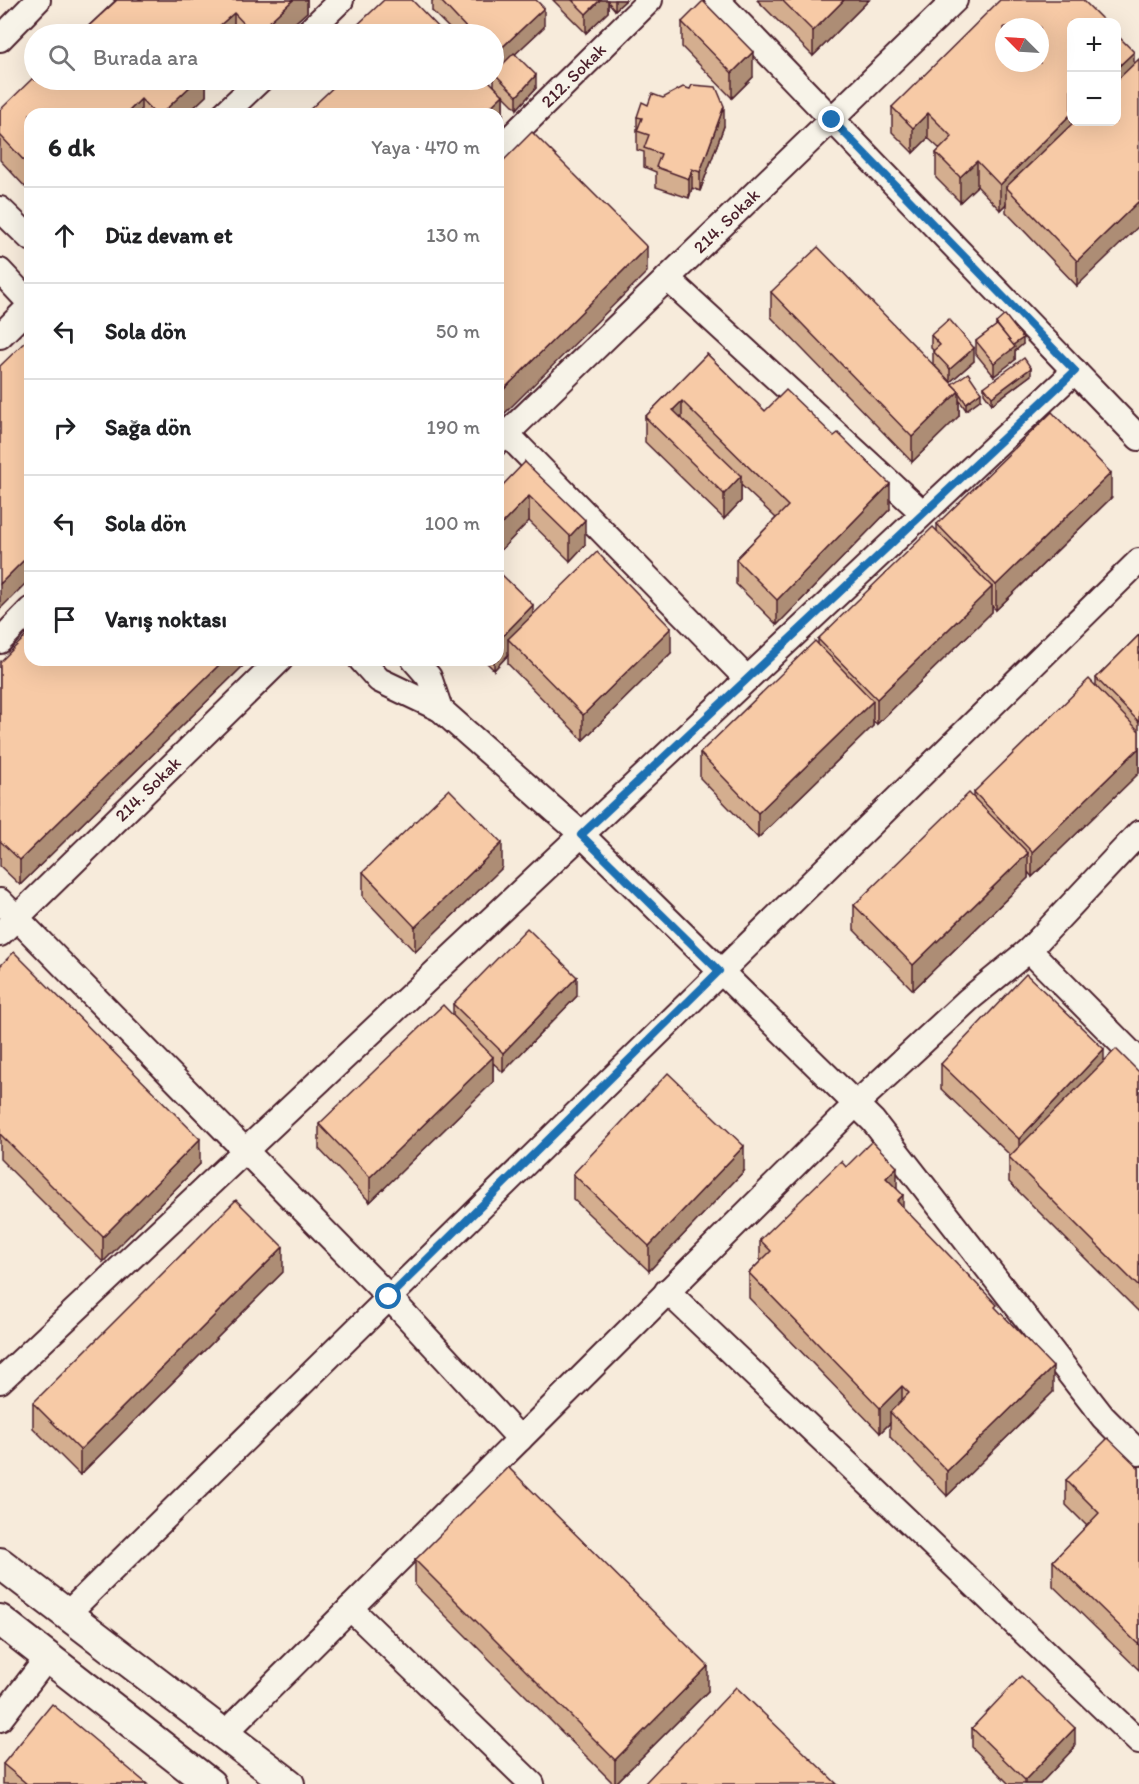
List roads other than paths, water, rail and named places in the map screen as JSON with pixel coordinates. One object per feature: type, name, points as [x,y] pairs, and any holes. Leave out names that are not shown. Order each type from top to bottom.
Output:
[{"type":"main road","points":[[0,1563],[289,1784]]},
{"type":"main road","points":[[0,1620],[210,1784]]},
{"type":"street","points":[[0,39],[38,0]]},
{"type":"street","points":[[316,24],[341,0]]},
{"type":"street","name":"212. Sokak","points":[[504,144],[650,0]]},
{"type":"street","points":[[717,0],[1139,438]]},
{"type":"street","name":"214. Sokak","points":[[504,436],[955,0]]},
{"type":"street","points":[[230,108],[249,90]]},
{"type":"street","points":[[0,209],[24,232]]},
{"type":"street","points":[[0,271],[24,298]]},
{"type":"street","points":[[667,278],[923,513]]},
{"type":"street","points":[[0,336],[24,311]]},
{"type":"street","points":[[0,1381],[1075,371]]},
{"type":"street","points":[[504,440],[747,679]]},
{"type":"street","points":[[67,1614],[719,971],[1139,561]]},
{"type":"street","points":[[0,640],[24,616]]},
{"type":"street","name":"214. Sokak","points":[[5,918],[274,666]]},
{"type":"street","points":[[366,666],[379,680],[440,709],[581,835],[873,1122],[1103,1417],[1139,1454]]},
{"type":"street","points":[[419,666],[429,677],[440,709]]},
{"type":"street","points":[[224,1734],[855,1105],[968,1000],[1029,950],[1139,833]]},
{"type":"street","points":[[5,918],[245,1151],[389,1297],[520,1439]]},
{"type":"street","points":[[1029,950],[1139,1061]]},
{"type":"street","points":[[668,1291],[1139,1742]]},
{"type":"street","points":[[350,1608],[532,1784]]},
{"type":"street","points":[[0,1719],[48,1657]]}]
